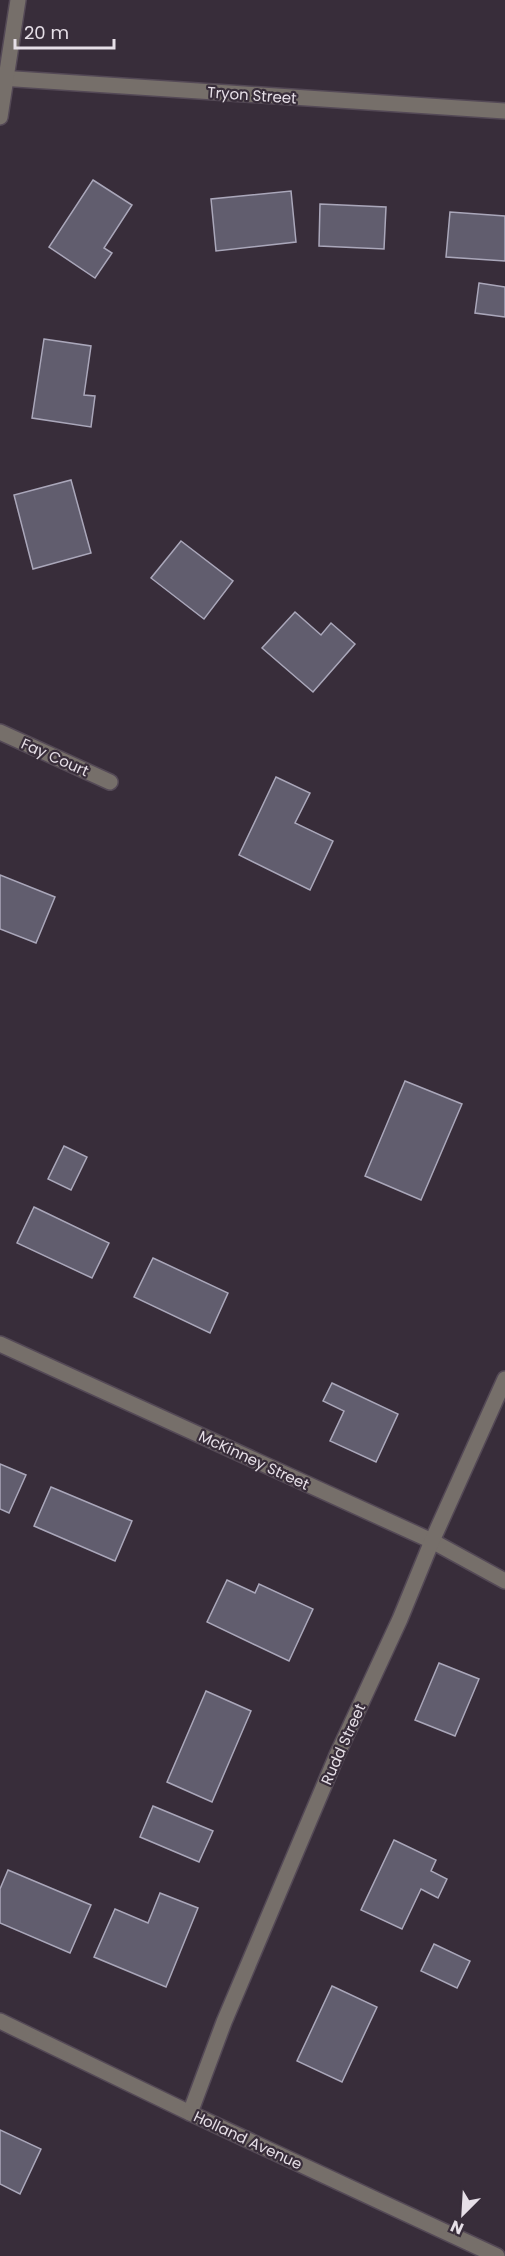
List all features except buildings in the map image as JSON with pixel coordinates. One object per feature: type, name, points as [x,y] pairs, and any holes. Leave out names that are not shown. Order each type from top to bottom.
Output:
[{"type":"street","points":[[0,117],[2,78],[18,0]]},
{"type":"street","name":"Tryon Street","points":[[2,78],[505,111]]},
{"type":"street","name":"Fay Court","points":[[0,732],[110,782]]},
{"type":"street","name":"McKinney Street","points":[[0,1344],[432,1541],[505,1581]]},
{"type":"street","name":"Rudd Street","points":[[190,2114],[224,2022],[337,1755],[400,1619],[432,1541],[505,1379]]},
{"type":"street","name":"Holland Avenue","points":[[0,2021],[190,2114],[497,2256]]}]
